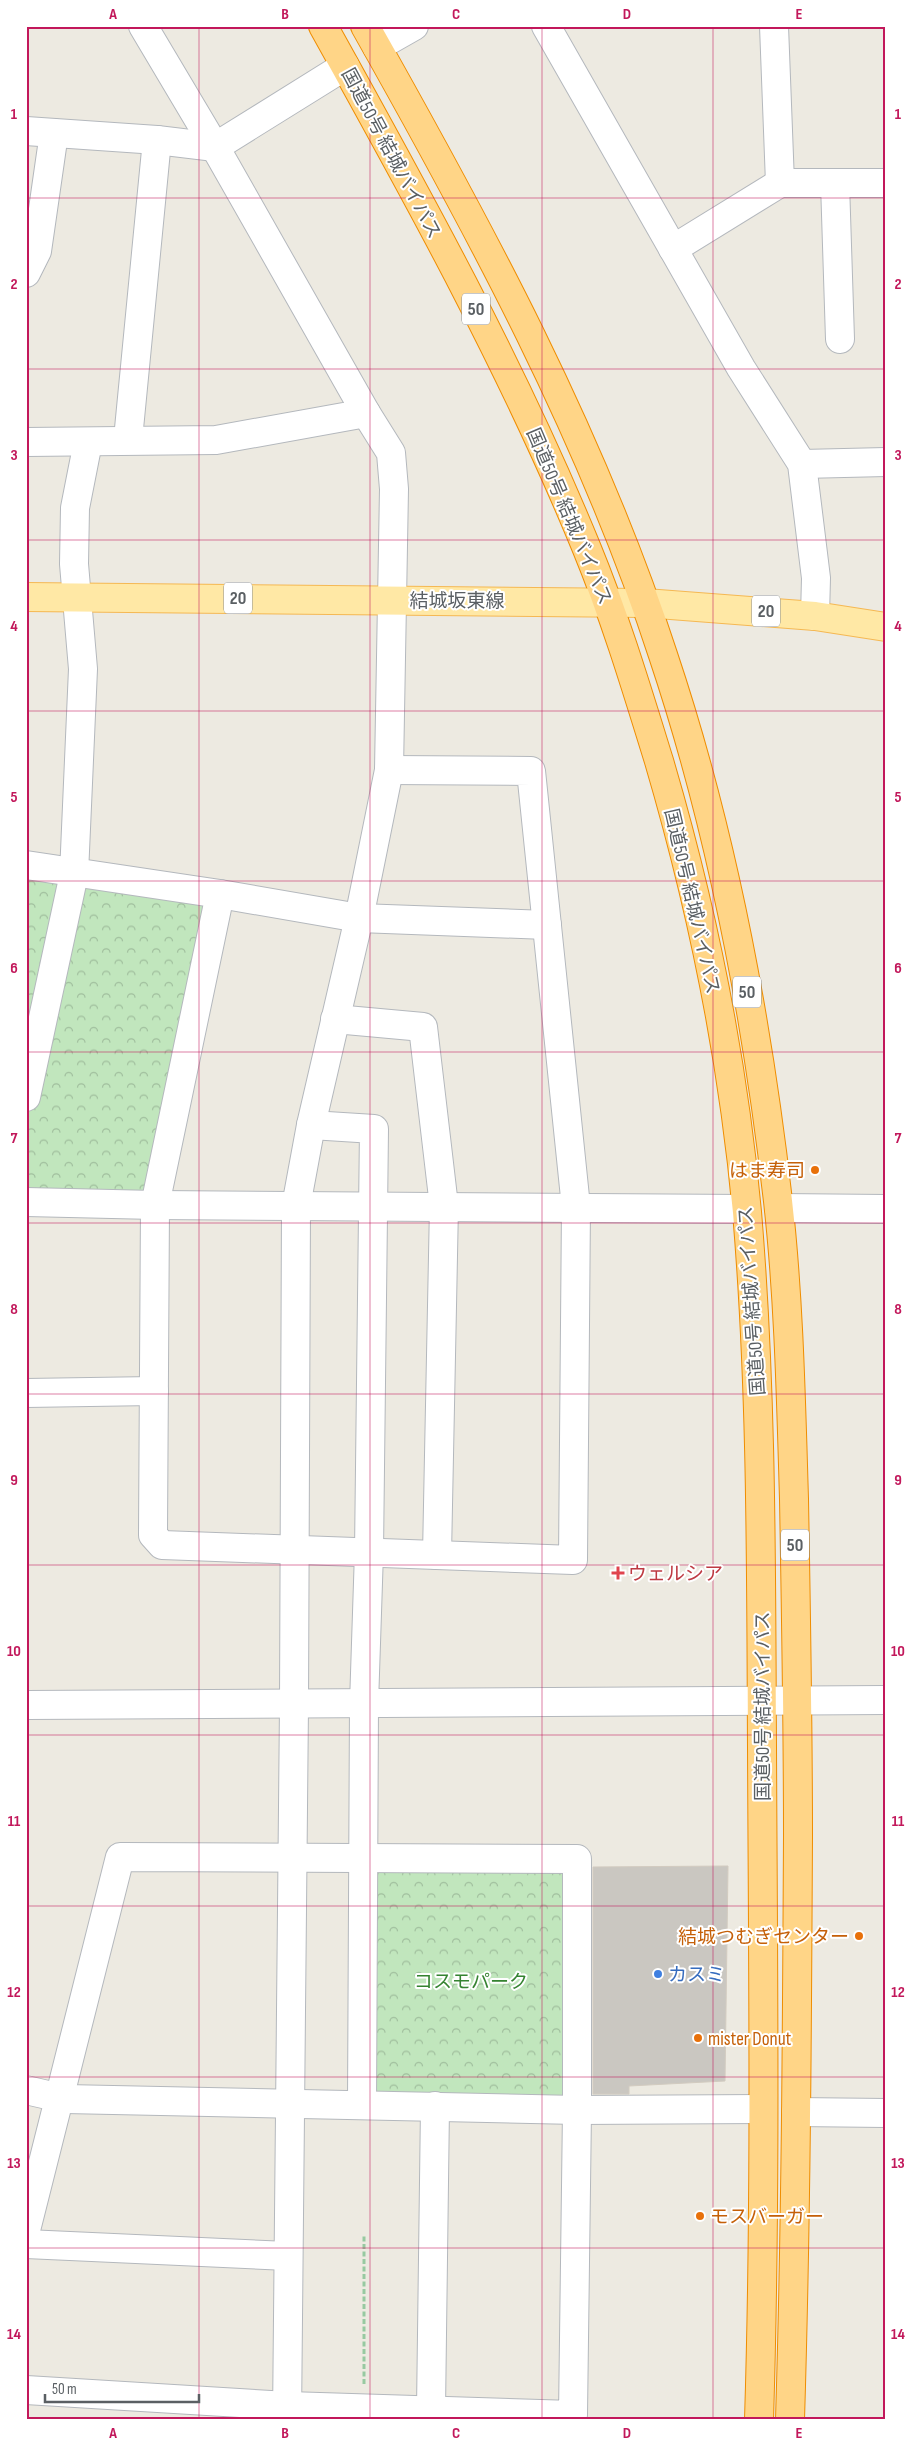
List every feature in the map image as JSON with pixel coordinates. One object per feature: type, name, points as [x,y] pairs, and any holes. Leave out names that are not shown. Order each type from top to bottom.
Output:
[{"type":"highway","name":"国道50号 結城バイパス","points":[[324,26],[490,337],[587,550],[607,602],[659,762],[700,920],[728,1067],[746,1209],[759,1423],[762,1700],[763,2295],[759,2420]]},
{"type":"highway","name":"国道50号 結城バイパス","points":[[371,37],[481,239],[534,342],[578,437],[617,529],[665,659],[694,759],[732,912],[761,1064],[779,1208],[791,1391],[798,1700],[796,2112],[790,2420]]},
{"type":"main road","name":"結城坂東線","points":[[26,597],[78,596],[645,603],[815,616],[886,627]]},
{"type":"street","points":[[143,26],[215,147],[366,413],[391,453],[394,489],[389,770],[359,918],[334,1018],[311,1125],[296,1206],[296,1549],[288,2413]]},
{"type":"street","points":[[371,37],[414,26]]},
{"type":"street","points":[[546,26],[741,368],[802,464],[816,578],[815,616]]},
{"type":"street","points":[[774,26],[780,183]]},
{"type":"street","points":[[26,131],[157,140],[215,147],[345,66]]},
{"type":"street","points":[[26,273],[37,251],[54,133]]},
{"type":"street","points":[[128,439],[157,140]]},
{"type":"street","points":[[672,249],[780,183],[886,183]]},
{"type":"street","points":[[835,183],[840,339]]},
{"type":"street","points":[[26,442],[88,442],[128,439],[216,440],[366,413]]},
{"type":"street","points":[[26,1097],[74,874],[82,669],[78,596],[74,564],[75,508],[88,442]]},
{"type":"street","points":[[802,464],[886,462]]},
{"type":"street","points":[[220,894],[155,1205],[153,1535],[162,1545],[573,1560],[576,1207],[531,771],[389,770]]},
{"type":"street","points":[[26,865],[74,874],[220,894],[359,918],[547,925]]},
{"type":"street","points":[[334,1018],[423,1027],[444,1206],[437,1555]]},
{"type":"street","points":[[311,1125],[374,1129],[369,1552],[364,1704],[362,2105]]},
{"type":"street","points":[[26,1202],[155,1205],[746,1209]]},
{"type":"street","points":[[779,1208],[886,1209]]},
{"type":"street","points":[[26,1393],[154,1392]]},
{"type":"street","points":[[26,1705],[294,1705],[886,1700]]},
{"type":"street","points":[[26,2230],[120,1857],[578,1859],[577,2110],[572,2415],[431,2410],[288,2413],[26,2390]]},
{"type":"street","points":[[26,2090],[60,2098],[577,2110],[762,2110]]},
{"type":"street","points":[[431,2410],[434,2106]]},
{"type":"street","points":[[796,2112],[886,2113]]},
{"type":"street","points":[[26,2244],[288,2256]]},
{"type":"path","points":[[364,2235],[364,2388]]},
{"type":"green space","points":[[26,874],[206,904],[144,1196],[26,1188]]},
{"type":"green space","name":"コスモパーク","points":[[573,1863],[570,2103],[369,2098],[370,1865]]},
{"type":"building","name":"カスミ","points":[[728,1866],[725,2081],[629,2086],[629,2094],[593,2094],[593,1867]]},
{"type":"place","name":"はま寿司","points":[[815,1170]]},
{"type":"place","name":"ウェルシア","points":[[618,1573]]},
{"type":"place","name":"結城つむぎセンター","points":[[859,1936]]},
{"type":"place","name":"カスミ","points":[[658,1974]]},
{"type":"place","name":"mister Donut","points":[[698,2038]]},
{"type":"place","name":"モスバーガー","points":[[700,2216]]}]
